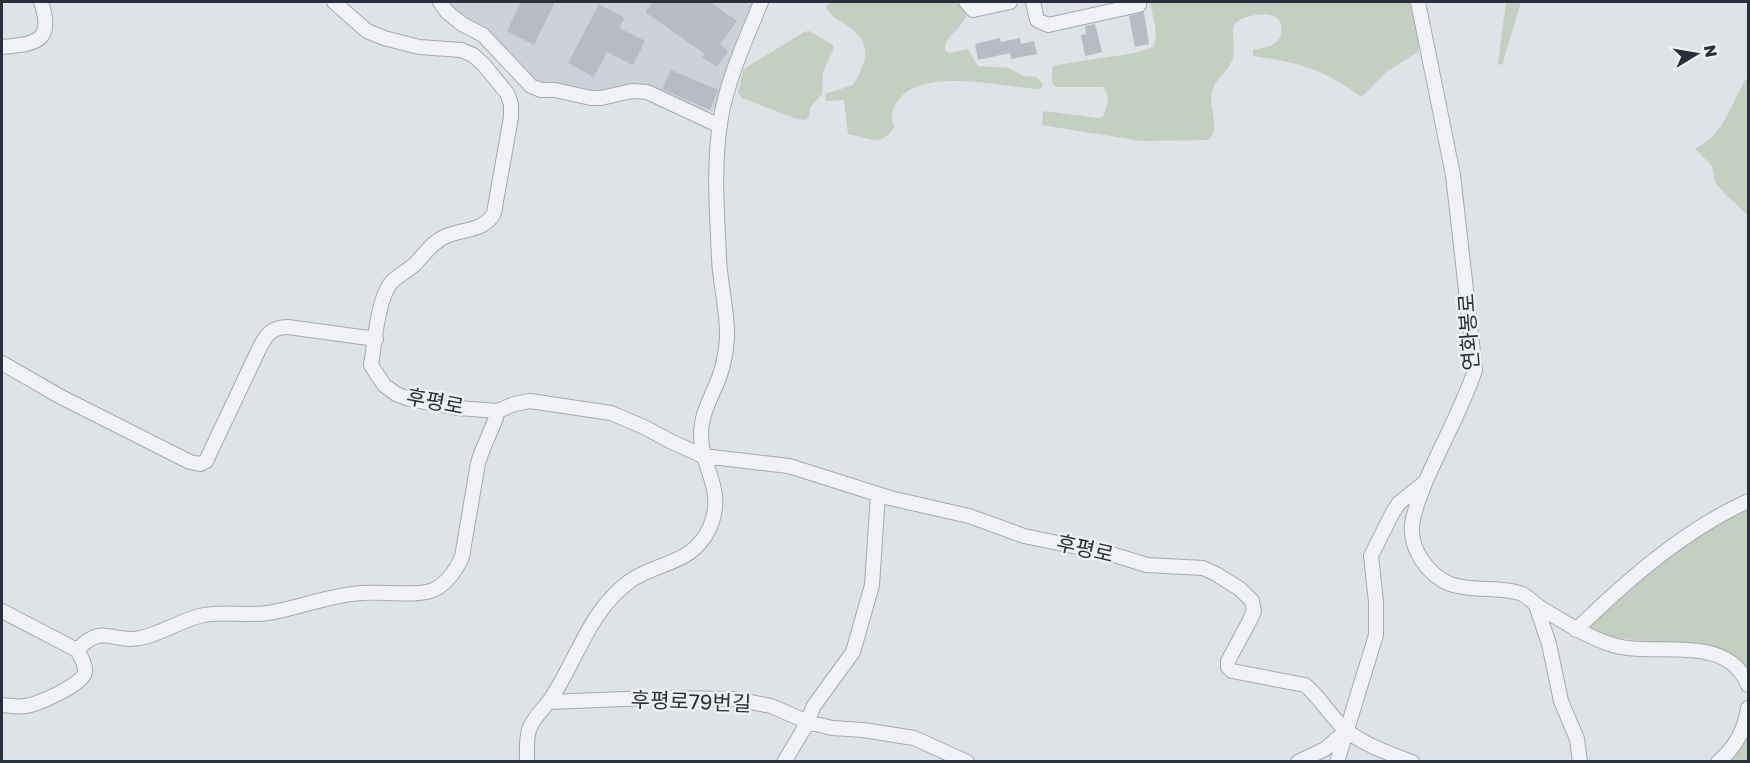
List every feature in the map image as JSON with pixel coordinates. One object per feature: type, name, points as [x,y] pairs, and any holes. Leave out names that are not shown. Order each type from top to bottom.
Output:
[{"type":"street","points":[[2,47],[36,42],[41,38],[45,20],[43,2]]},
{"type":"street","name":"후평로","points":[[334,2],[367,31],[384,38],[419,47],[461,50],[473,56],[483,64],[507,93],[511,104],[511,117],[494,213],[490,220],[484,225],[442,238],[391,283],[385,294],[371,365],[384,385],[396,394],[426,403],[498,411],[530,401],[611,413],[635,422],[703,456],[789,466],[878,494],[969,516],[1024,536],[1112,554],[1147,565],[1203,568],[1240,590],[1252,601],[1254,611],[1228,661],[1228,667],[1232,671],[1305,685],[1346,731]]},
{"type":"street","points":[[440,2],[447,12],[462,24],[483,35],[531,86],[591,98],[632,91],[647,92],[720,126]]},
{"type":"street","points":[[527,762],[527,741],[534,718],[549,702],[597,614],[631,580],[679,560],[692,552],[703,540],[711,525],[716,498],[714,480],[703,456],[702,418],[720,375],[726,343],[719,282],[716,202],[717,148],[720,126],[733,78],[761,2]]},
{"type":"street","points":[[966,2],[973,10],[1010,2]]},
{"type":"street","points":[[1033,2],[1037,20],[1047,25],[1139,5]]},
{"type":"street","name":"연화봉로","points":[[1418,2],[1453,175],[1476,370],[1416,505],[1412,538],[1417,552],[1428,567],[1450,584],[1522,594],[1576,630],[1614,645],[1635,649],[1685,650],[1716,654],[1732,662],[1742,671],[1749,685]]},
{"type":"street","points":[[2,363],[100,418],[190,462],[200,464],[206,461],[266,335],[272,330],[288,327],[376,339]]},
{"type":"street","points":[[77,650],[92,637],[108,635],[129,639],[141,638],[204,615],[269,613],[358,593],[417,593],[433,590],[449,578],[458,567],[462,556],[478,463],[498,411]]},
{"type":"street","points":[[1337,762],[1376,635],[1376,602],[1371,556],[1392,512],[1399,503],[1426,482]]},
{"type":"street","points":[[784,762],[808,722],[813,707],[853,652],[862,627],[872,585],[878,494]]},
{"type":"street","points":[[1576,630],[1617,591],[1668,550],[1708,523],[1749,501]]},
{"type":"street","points":[[1536,605],[1549,644],[1561,701],[1577,739],[1580,762]]},
{"type":"street","points":[[2,611],[77,650],[85,671],[83,678],[76,683],[35,704],[2,705]]},
{"type":"street","name":"후평로79번길","points":[[549,702],[648,698],[735,699],[771,706],[808,722],[831,728],[863,730],[914,738],[967,762]]},
{"type":"street","points":[[1718,762],[1734,744],[1746,722],[1749,708]]},
{"type":"street","points":[[1298,762],[1325,749],[1346,731]]},
{"type":"street","points":[[1346,731],[1380,749],[1412,762]]},
{"type":"shaded area","points":[[447,2],[754,2],[720,101],[712,112],[695,109],[688,103],[646,85],[635,84],[590,92],[540,83]]},
{"type":"green space","points":[[834,2],[959,2],[966,16],[947,41],[945,51],[949,53],[968,49],[978,66],[1008,68],[1024,76],[1036,77],[1043,84],[1041,89],[962,81],[922,85],[906,92],[895,105],[892,116],[894,127],[885,138],[874,140],[848,134],[844,100],[826,101],[825,94],[853,85],[864,61],[865,47],[857,33],[827,10],[825,6]]},
{"type":"green space","points":[[1150,2],[1411,2],[1419,45],[1418,52],[1386,72],[1362,97],[1335,80],[1310,69],[1285,61],[1253,56],[1253,50],[1275,43],[1282,28],[1277,18],[1273,16],[1250,16],[1238,21],[1235,25],[1232,61],[1212,91],[1214,129],[1209,140],[1141,141],[1042,125],[1043,111],[1103,117],[1108,98],[1103,87],[1056,87],[1052,83],[1052,68],[1056,65],[1135,53],[1153,47],[1156,30]]},
{"type":"green space","points":[[1506,2],[1521,2],[1502,65],[1498,64]]},
{"type":"green space","points":[[809,31],[833,45],[834,48],[823,72],[822,94],[810,108],[809,118],[797,119],[742,98],[738,93],[743,71],[747,67]]},
{"type":"green space","points":[[1748,76],[1748,216],[1715,182],[1712,166],[1695,149],[1714,135],[1721,126]]},
{"type":"green space","points":[[1748,499],[1748,674],[1668,644],[1610,637],[1588,627],[1622,592]]},
{"type":"green space","points":[[1748,725],[1748,761],[1725,762]]},
{"type":"building","points":[[521,2],[555,2],[534,45],[507,31]]},
{"type":"building","points":[[653,2],[710,2],[737,21],[720,44],[728,51],[717,67],[702,57],[705,54],[645,12]]},
{"type":"building","points":[[599,4],[625,18],[619,28],[645,41],[633,65],[607,52],[594,77],[568,63]]},
{"type":"building","points":[[1144,12],[1149,44],[1135,47],[1129,16]]},
{"type":"building","points":[[1095,24],[1102,52],[1085,56],[1081,35],[1086,34],[1085,26]]},
{"type":"building","points":[[1000,38],[1001,42],[1020,38],[1021,44],[1034,41],[1037,54],[1011,59],[1010,53],[978,60],[975,44]]},
{"type":"building","points":[[671,70],[718,90],[710,110],[662,89]]}]
